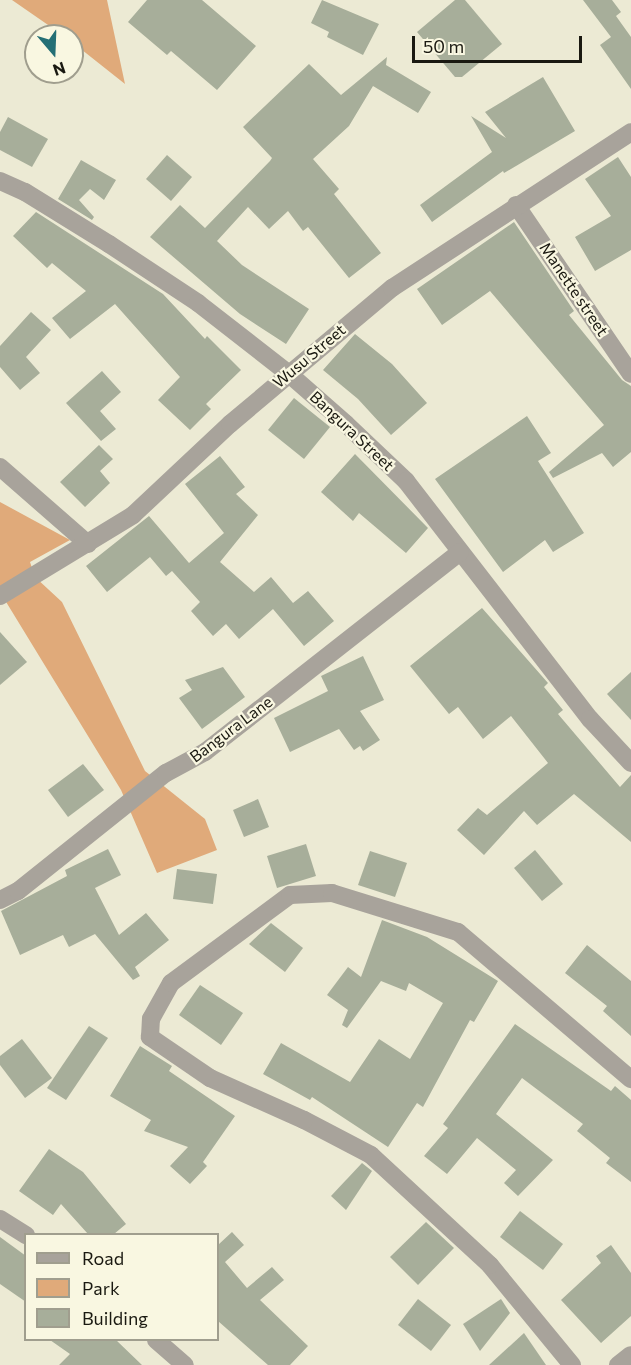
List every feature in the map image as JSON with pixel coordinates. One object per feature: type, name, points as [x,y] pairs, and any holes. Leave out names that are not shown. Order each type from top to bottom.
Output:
[{"type":"street","name":"Wusu Street","points":[[0,596],[88,544],[149,501],[288,373],[392,288],[631,132]]},
{"type":"street","name":"Bangura Street","points":[[0,181],[25,192],[198,303],[288,373],[406,481],[590,719],[631,763]]},
{"type":"street","name":"Manette street","points":[[516,205],[631,374]]},
{"type":"street","points":[[0,467],[88,544]]},
{"type":"street","name":"Bangura Lane","points":[[0,900],[18,891],[166,773],[205,752],[460,552]]},
{"type":"street","points":[[572,1365],[490,1265],[371,1155],[210,1078],[150,1036],[151,1019],[171,982],[290,895],[332,893],[458,932],[631,1078]]},
{"type":"street","points":[[0,1219],[24,1234]]},
{"type":"street","points":[[157,1341],[185,1365]]},
{"type":"street","points":[[618,1365],[631,1355]]},
{"type":"green space","points":[[12,0],[107,0],[125,84],[84,52],[84,24],[47,24]]},
{"type":"green space","points":[[0,502],[70,540],[30,562],[35,577],[62,602],[145,771],[205,819],[217,850],[157,873],[121,790],[0,592]]},
{"type":"building","points":[[147,0],[202,0],[256,46],[217,90],[171,51],[167,55],[128,22]]},
{"type":"building","points":[[322,0],[379,24],[363,55],[327,37],[329,32],[311,23]]},
{"type":"building","points":[[455,0],[465,0],[502,44],[462,77],[455,77],[417,32]]},
{"type":"building","points":[[583,0],[612,0],[621,12],[616,16],[631,37],[631,89],[600,45],[611,37]]},
{"type":"building","points":[[387,57],[386,65],[431,92],[418,113],[373,86],[349,126],[313,159],[339,189],[334,194],[381,253],[349,278],[308,227],[303,231],[288,211],[269,229],[248,207],[217,241],[242,265],[309,309],[286,344],[240,314],[150,237],[180,205],[205,228],[270,161],[272,158],[243,127],[309,64],[341,95]]},
{"type":"building","points":[[543,77],[575,131],[504,173],[503,171],[432,222],[420,205],[492,152],[471,116],[506,138],[485,112]]},
{"type":"building","points":[[8,117],[48,139],[32,167],[0,150],[0,132]]},
{"type":"building","points":[[167,155],[192,177],[171,201],[146,179]]},
{"type":"building","points":[[618,157],[631,177],[631,250],[595,271],[575,237],[611,216],[585,179]]},
{"type":"building","points":[[81,160],[116,180],[104,200],[90,189],[79,200],[94,217],[92,220],[58,199]]},
{"type":"building","points":[[36,212],[163,294],[205,339],[207,336],[241,370],[206,404],[211,409],[190,430],[158,400],[180,377],[115,304],[70,339],[52,318],[86,291],[52,263],[47,268],[13,236]]},
{"type":"building","points":[[514,222],[574,311],[569,315],[622,380],[631,386],[631,452],[613,467],[602,453],[553,478],[549,472],[604,425],[490,291],[442,325],[417,289]]},
{"type":"building","points":[[31,312],[51,330],[26,357],[40,373],[20,390],[0,367],[0,346]]},
{"type":"building","points":[[355,334],[392,364],[427,403],[391,435],[358,399],[323,370]]},
{"type":"building","points":[[102,371],[121,392],[100,411],[116,429],[101,441],[66,403]]},
{"type":"building","points":[[294,398],[330,427],[304,459],[268,430]]},
{"type":"building","points":[[527,416],[551,453],[538,461],[584,533],[553,552],[545,540],[503,572],[435,479]]},
{"type":"building","points":[[99,445],[113,459],[100,471],[110,483],[85,507],[60,482]]},
{"type":"building","points":[[355,454],[428,528],[406,553],[359,513],[353,521],[321,492]]},
{"type":"building","points":[[220,456],[245,487],[236,494],[258,515],[220,562],[254,592],[271,577],[293,603],[308,591],[334,621],[304,646],[273,609],[239,639],[226,624],[213,636],[191,611],[200,602],[172,571],[166,576],[150,557],[107,592],[86,566],[149,516],[189,563],[224,533],[185,484]]},
{"type":"building","points":[[482,608],[548,683],[544,687],[563,710],[558,714],[620,787],[631,775],[631,842],[574,794],[537,825],[524,811],[484,855],[457,830],[478,808],[487,815],[548,763],[511,716],[483,739],[458,707],[449,714],[410,666]]},
{"type":"building","points":[[0,632],[27,662],[0,685]]},
{"type":"building","points":[[363,656],[384,700],[360,711],[380,740],[363,751],[360,746],[354,750],[339,729],[290,752],[274,718],[328,691],[321,676]]},
{"type":"building","points":[[223,667],[245,697],[202,729],[179,698],[192,690],[185,680]]},
{"type":"building","points":[[631,672],[631,720],[607,694]]},
{"type":"building","points":[[83,764],[104,790],[68,817],[48,790]]},
{"type":"building","points":[[258,799],[269,827],[244,837],[233,810]]},
{"type":"building","points":[[306,844],[316,876],[277,888],[267,856]]},
{"type":"building","points":[[108,849],[121,875],[95,888],[119,935],[146,913],[169,940],[135,967],[140,976],[133,980],[95,934],[69,947],[63,935],[20,955],[1,911],[67,876],[65,870]]},
{"type":"building","points":[[535,850],[563,884],[542,901],[514,868]]},
{"type":"building","points":[[370,851],[407,863],[395,897],[358,885]]},
{"type":"building","points":[[177,869],[217,874],[213,904],[173,899]]},
{"type":"building","points":[[382,920],[427,937],[498,981],[474,1022],[470,1020],[423,1107],[417,1103],[388,1147],[312,1097],[310,1100],[263,1074],[281,1043],[350,1082],[379,1039],[410,1059],[443,1003],[409,983],[406,991],[381,981],[347,1028],[342,1025],[348,1010],[327,995],[348,967],[361,977]]},
{"type":"building","points":[[271,923],[303,948],[285,972],[249,944]]},
{"type":"building","points":[[587,945],[631,981],[631,1036],[603,1011],[607,1006],[565,973]]},
{"type":"building","points":[[200,985],[243,1013],[221,1045],[179,1015]]},
{"type":"building","points":[[515,1024],[611,1091],[615,1086],[631,1100],[631,1182],[606,1163],[610,1158],[577,1131],[583,1124],[522,1078],[496,1114],[553,1160],[518,1196],[504,1183],[516,1170],[477,1138],[447,1174],[424,1156],[448,1128],[443,1124]]},
{"type":"building","points":[[89,1026],[108,1038],[66,1100],[47,1088]]},
{"type":"building","points":[[22,1039],[52,1078],[25,1098],[0,1065],[0,1056]]},
{"type":"building","points":[[140,1046],[172,1066],[169,1071],[235,1116],[203,1162],[207,1166],[190,1184],[170,1166],[188,1147],[144,1131],[151,1120],[110,1096]]},
{"type":"building","points":[[49,1149],[83,1172],[126,1224],[115,1233],[87,1233],[61,1204],[53,1215],[19,1191]]},
{"type":"building","points":[[362,1163],[372,1171],[346,1210],[331,1196]]},
{"type":"building","points":[[520,1211],[563,1244],[543,1270],[500,1237]]},
{"type":"building","points":[[426,1222],[454,1248],[418,1285],[390,1257]]},
{"type":"building","points":[[232,1232],[244,1245],[225,1262],[247,1288],[272,1267],[284,1280],[260,1300],[308,1346],[290,1365],[268,1365],[219,1322],[219,1244]]},
{"type":"building","points":[[0,1237],[24,1255],[24,1301],[0,1284]]},
{"type":"building","points":[[611,1245],[631,1273],[631,1316],[601,1343],[561,1300],[601,1263],[596,1256]]},
{"type":"building","points":[[418,1299],[451,1325],[431,1351],[398,1325]]},
{"type":"building","points":[[501,1299],[510,1313],[480,1351],[463,1324]]},
{"type":"building","points":[[524,1333],[546,1365],[489,1365]]},
{"type":"building","points":[[51,1341],[117,1341],[142,1365],[59,1365],[70,1354]]}]
